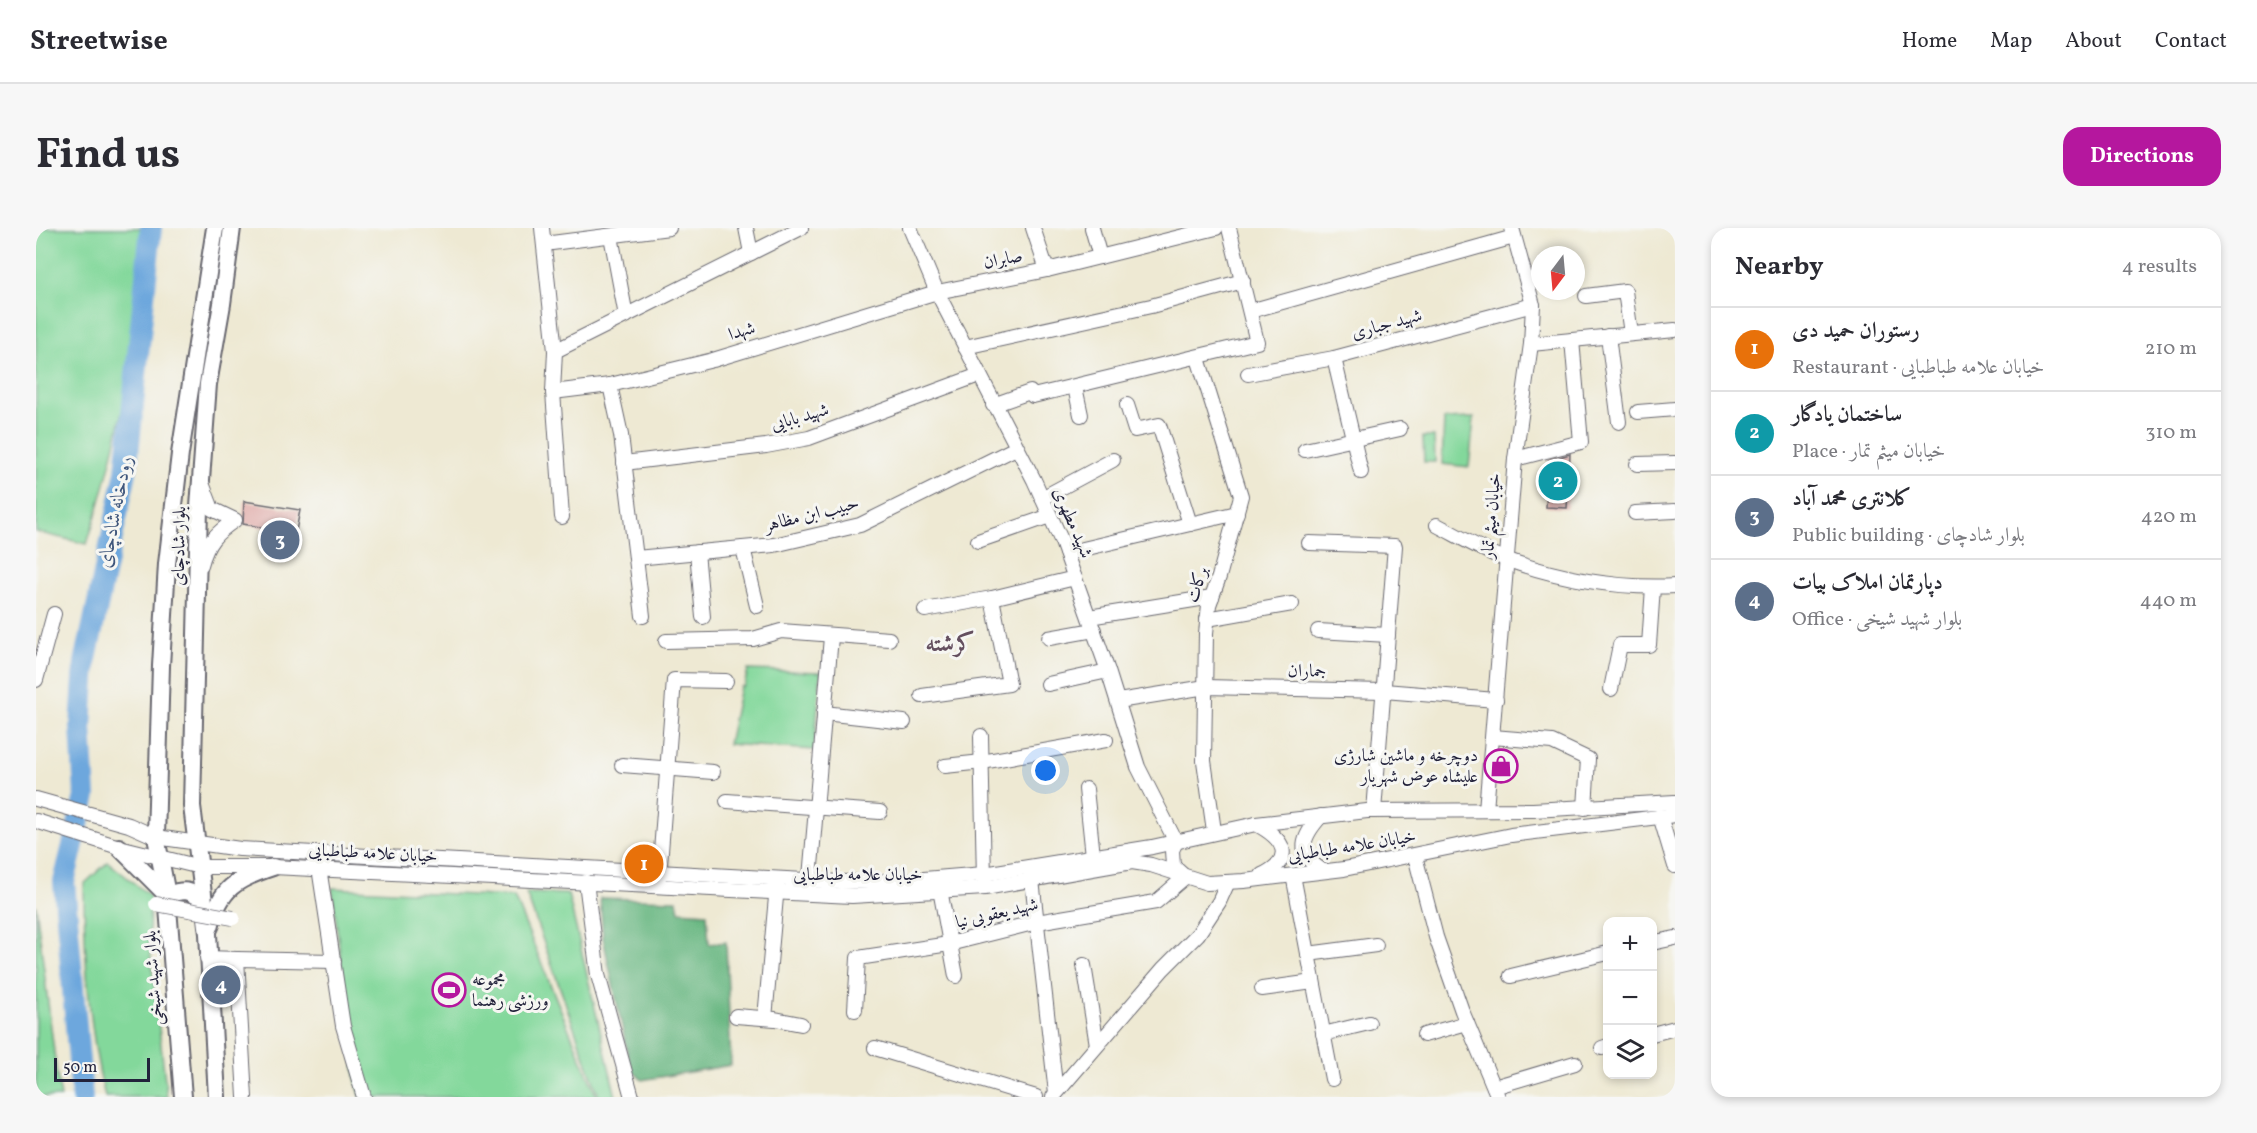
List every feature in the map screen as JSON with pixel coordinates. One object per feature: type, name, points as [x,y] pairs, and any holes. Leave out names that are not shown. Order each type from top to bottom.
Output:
[{"type":"main road","name":"بلوار شادچای","points":[[160,857],[156,837],[167,564],[188,396],[215,228]]},
{"type":"main road","name":"بلوار شادچای","points":[[200,867],[192,806],[201,481],[208,384],[232,228]]},
{"type":"main road","points":[[119,847],[162,899],[184,889],[194,892],[203,902]]},
{"type":"main road","name":"بلوار شهید شیخی","points":[[160,857],[162,899],[183,1097]]},
{"type":"main road","points":[[200,867],[208,934],[207,958],[217,1097]]},
{"type":"main road","points":[[208,934],[221,896],[232,884],[246,876],[273,867]]},
{"type":"street","points":[[542,228],[555,351],[553,392],[562,518]]},
{"type":"street","points":[[544,244],[669,228]]},
{"type":"street","points":[[746,228],[751,253]]},
{"type":"street","points":[[555,351],[751,253],[787,232],[801,228]]},
{"type":"street","name":"شهید مطهری","points":[[910,228],[937,292],[1050,516],[1066,553],[1108,671],[1138,767],[1176,842]]},
{"type":"street","points":[[1033,228],[1047,270]]},
{"type":"street","points":[[1092,228],[1100,257]]},
{"type":"street","name":"صابران","points":[[937,292],[1047,270],[1216,228]]},
{"type":"street","points":[[993,405],[1030,392],[1033,396],[1075,387],[1257,342],[1229,228]]},
{"type":"street","points":[[1250,311],[1513,232]]},
{"type":"street","name":"خیابان میثم تمار","points":[[1486,810],[1515,459],[1531,344],[1533,304],[1533,297],[1513,232]]},
{"type":"street","points":[[611,236],[626,316]]},
{"type":"street","points":[[965,347],[1141,309],[1243,280]]},
{"type":"street","points":[[1586,296],[1624,291],[1631,334]]},
{"type":"street","name":"شهدا","points":[[553,392],[610,385],[713,360],[937,292]]},
{"type":"street","name":"شهید جباری","points":[[1248,374],[1334,358],[1533,304]]},
{"type":"street","points":[[1531,344],[1675,330]]},
{"type":"street","points":[[1608,336],[1619,422]]},
{"type":"street","points":[[1515,459],[1581,442],[1572,340]]},
{"type":"street","name":"برکات","points":[[1198,358],[1241,496],[1207,619],[1204,762],[1214,831]]},
{"type":"street","points":[[1334,358],[1361,472]]},
{"type":"street","name":"شهید بابایی","points":[[624,463],[766,446],[809,438],[979,375]]},
{"type":"street","points":[[610,385],[624,463],[643,616]]},
{"type":"street","points":[[1075,387],[1081,415]]},
{"type":"street","points":[[1127,405],[1135,430],[1159,425],[1190,524]]},
{"type":"street","points":[[1638,412],[1675,409]]},
{"type":"street","points":[[1305,450],[1400,429]]},
{"type":"street","name":"حبیب ابن مظاهر","points":[[636,558],[774,545],[860,525],[1016,447]]},
{"type":"street","points":[[1042,498],[1113,460]]},
{"type":"street","points":[[1637,464],[1675,463]]},
{"type":"street","points":[[199,573],[210,540],[217,532],[235,520],[212,509],[201,481]]},
{"type":"street","points":[[1635,513],[1675,511]]},
{"type":"street","points":[[1066,553],[1237,513]]},
{"type":"street","points":[[978,541],[1050,516]]},
{"type":"street","points":[[1437,525],[1507,559],[1596,584],[1635,588],[1675,586]]},
{"type":"street","points":[[1309,543],[1395,546],[1374,811]]},
{"type":"street","points":[[743,548],[757,606]]},
{"type":"street","points":[[697,552],[703,617]]},
{"type":"street","points":[[925,610],[992,598],[1075,578]]},
{"type":"street","points":[[1611,689],[1620,645],[1649,645],[1653,587]]},
{"type":"street","points":[[1049,638],[1091,624],[1212,597]]},
{"type":"street","points":[[922,696],[1009,684],[992,598]]},
{"type":"street","points":[[1207,619],[1292,604]]},
{"type":"street","points":[[36,680],[41,645],[54,614]]},
{"type":"street","points":[[666,641],[753,639],[781,631],[831,637],[889,639]]},
{"type":"street","points":[[1318,631],[1388,634]]},
{"type":"street","points":[[809,888],[831,637]]},
{"type":"street","points":[[1048,684],[1108,671]]},
{"type":"street","points":[[658,886],[669,769],[674,680],[726,681]]},
{"type":"street","name":"جماران","points":[[1118,701],[1206,687],[1384,691],[1496,700]]},
{"type":"street","points":[[824,713],[904,722]]},
{"type":"street","points":[[981,736],[984,881]]},
{"type":"street","points":[[1493,737],[1552,742],[1588,759],[1585,808]]},
{"type":"street","points":[[945,766],[982,762],[1106,740]]},
{"type":"street","points":[[622,765],[713,772]]},
{"type":"street","points":[[1086,789],[1093,856]]},
{"type":"street","name":"خیابان علامه طباطبایی","points":[[36,799],[129,825],[156,837],[198,844],[318,853],[659,871],[777,887]]},
{"type":"street","points":[[727,801],[880,812]]},
{"type":"street","name":"خیابان علامه طباطبایی","points":[[1031,873],[1093,856],[1176,842],[1214,831],[1321,816],[1374,811],[1585,808],[1675,802]]},
{"type":"street","name":"خیابان علامه طباطبایی","points":[[43,823],[119,847],[200,867],[273,867],[658,886],[809,888],[939,885],[1132,862],[1151,865],[1185,878],[1207,883],[1252,880],[1415,856],[1511,835],[1675,815]]},
{"type":"street","points":[[1321,816],[1310,828],[1304,844],[1308,859],[1323,871]]},
{"type":"street","points":[[1660,816],[1675,866]]},
{"type":"street","points":[[1252,880],[1276,868],[1282,860],[1283,853],[1280,841],[1256,824]]},
{"type":"street","points":[[1176,842],[1172,850],[1173,866],[1185,878]]},
{"type":"street","points":[[318,853],[343,1026],[364,1097]]},
{"type":"street","points":[[1415,856],[1436,937],[1467,1023],[1496,1092],[1575,1063]]},
{"type":"street","points":[[1031,873],[1055,1095]]},
{"type":"street","points":[[1293,875],[1332,1079]]},
{"type":"street","name":"شهید یعقوبی نیا","points":[[855,1010],[858,958],[950,944],[1036,922],[1156,902],[1185,878]]},
{"type":"street","points":[[586,882],[597,975],[632,1097]]},
{"type":"street","points":[[1055,1095],[1163,969],[1198,934],[1219,902],[1228,882]]},
{"type":"street","points":[[939,885],[956,976]]},
{"type":"street","points":[[765,1018],[777,887]]},
{"type":"street","points":[[162,899],[232,918]]},
{"type":"street","points":[[1657,942],[1675,938]]},
{"type":"street","points":[[1308,954],[1376,945]]},
{"type":"street","points":[[1510,976],[1603,954]]},
{"type":"street","points":[[207,958],[334,961]]},
{"type":"street","points":[[237,959],[245,1097]]},
{"type":"street","points":[[1084,965],[1097,1045]]},
{"type":"street","points":[[1262,989],[1313,982]]},
{"type":"street","points":[[736,1017],[765,1018],[801,1024]]},
{"type":"street","points":[[1323,1034],[1369,1023]]},
{"type":"street","points":[[1424,1035],[1467,1023]]},
{"type":"street","points":[[1657,1033],[1675,1028]]},
{"type":"street","points":[[875,1048],[1036,1097]]},
{"type":"green space","points":[[36,228],[142,228],[125,397],[111,460],[87,544],[36,532]]},
{"type":"green space","points":[[1474,418],[1469,467],[1442,464],[1444,419]]},
{"type":"green space","points":[[1423,437],[1434,437],[1435,462],[1424,462]]},
{"type":"green space","points":[[748,670],[821,672],[814,750],[728,744],[740,687],[744,686]]},
{"type":"green space","points":[[108,862],[150,896],[149,941],[167,1097],[105,1097],[99,1071],[88,991],[84,884]]},
{"type":"green space","name":"مجموعه ورزشی رهنما","points":[[332,888],[514,897],[597,1097],[361,1097],[356,1082]]},
{"type":"green space","points":[[526,893],[568,894],[616,1097],[599,1097]]},
{"type":"green space","points":[[600,898],[677,900],[679,911],[707,913],[709,944],[726,942],[731,1065],[642,1080],[631,1069],[603,938]]},
{"type":"green space","points":[[36,905],[57,1076],[61,1097],[36,1097]]},
{"type":"building","points":[[1570,454],[1567,508],[1546,507],[1549,460]]},
{"type":"building","points":[[244,501],[300,510],[291,557],[262,553],[267,528],[243,524]]},
{"type":"waterway","name":"رودخانه شادچای","points":[[82,1097],[64,882],[85,796],[81,727],[85,663],[126,472],[151,228]]},
{"type":"place","name":"ساختمان یادگار","points":[[1558,481]]},
{"type":"place","name":"کلانتری محمد آباد","points":[[280,540]]},
{"type":"place","name":"دوچرخه و ماشین شارژی علیشاه عوض شهریار","points":[[1501,766]]},
{"type":"place","name":"رستوران حمید دی","points":[[644,864]]},
{"type":"place","name":"دپارتمان املاک بیات","points":[[221,985]]},
{"type":"place","name":"مجموعه ورزشی رهنما","points":[[449,990]]},
{"type":"district","name":"کرشته","points":[[950,645]]}]
